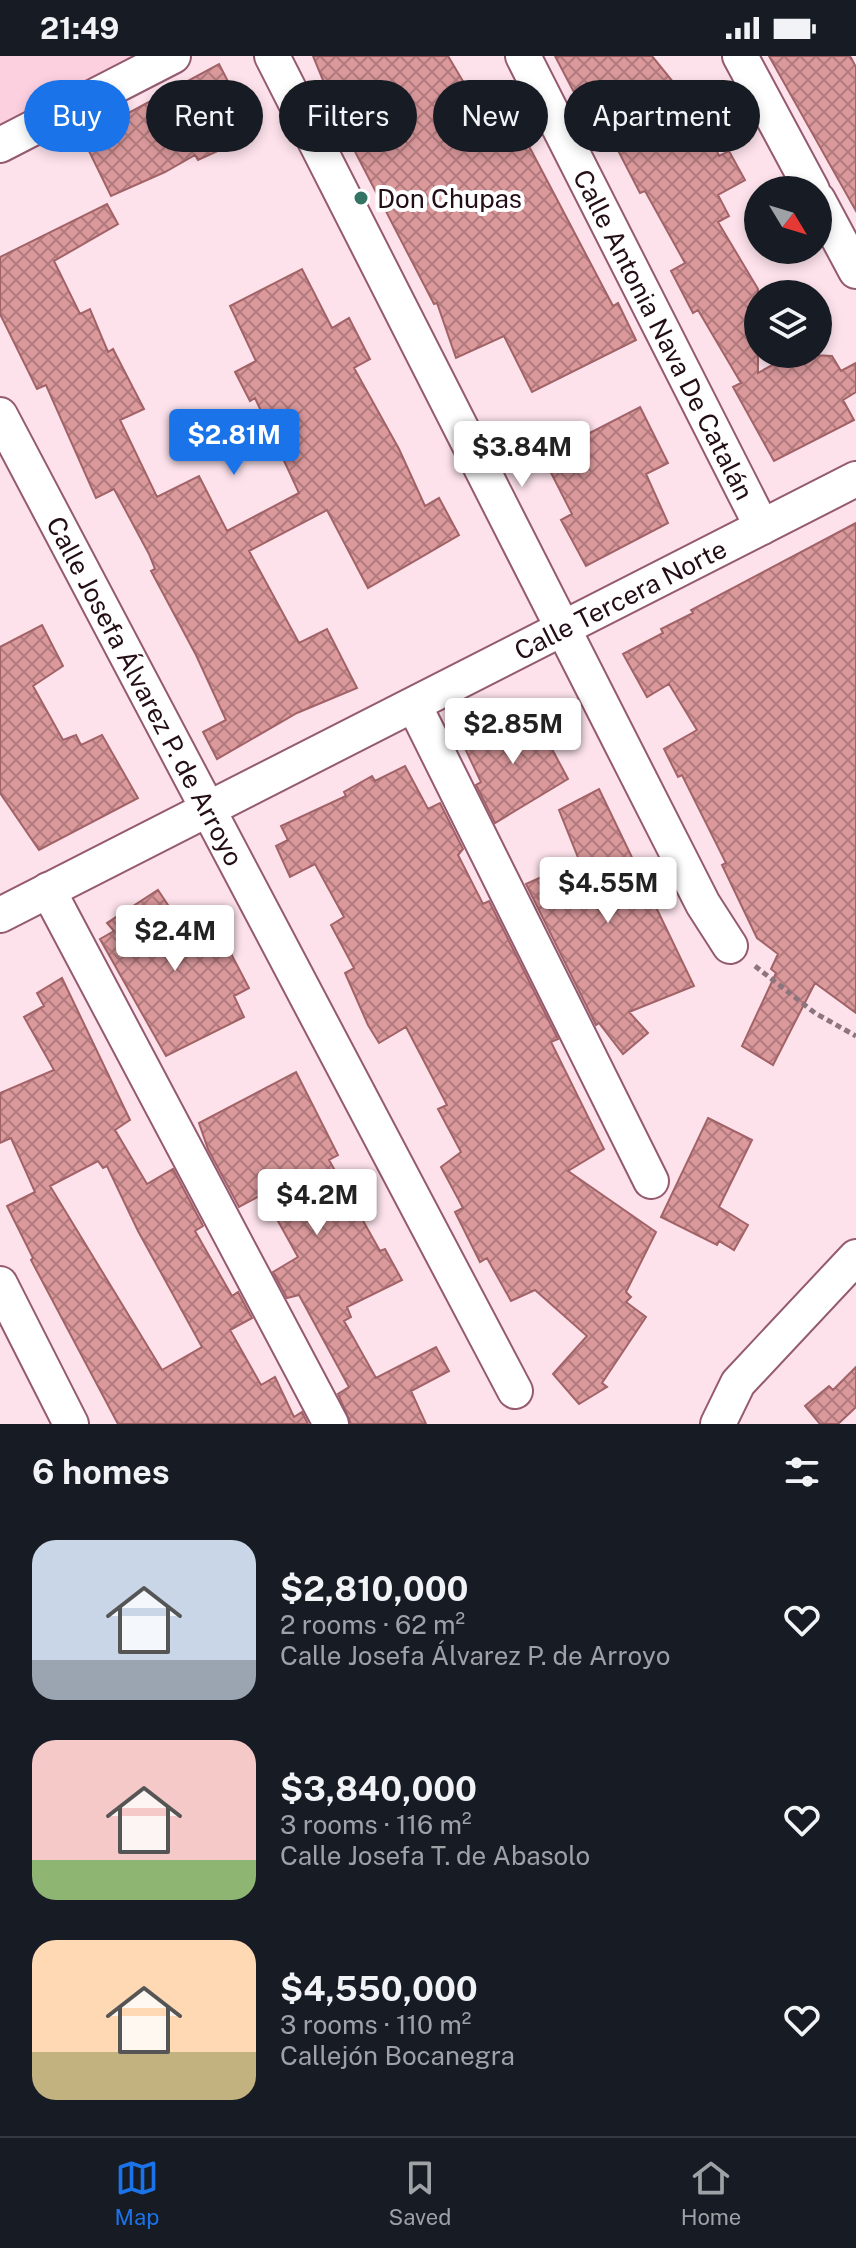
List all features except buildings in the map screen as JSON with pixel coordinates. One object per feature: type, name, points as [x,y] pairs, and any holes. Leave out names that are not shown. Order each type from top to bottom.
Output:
[{"type":"street","points":[[0,145],[173,56]]},
{"type":"street","points":[[272,56],[560,630],[703,904],[730,946]]},
{"type":"street","name":"Calle Antonia Nava De Catalán","points":[[523,56],[762,527]]},
{"type":"street","points":[[740,56],[804,176]]},
{"type":"street","points":[[832,226],[856,271]]},
{"type":"street","name":"Calle Josefa Álvarez P. de Arroyo","points":[[0,415],[515,1391]]},
{"type":"street","name":"Calle Tercera Norte","points":[[0,915],[856,479]]},
{"type":"street","points":[[414,705],[651,1181]]},
{"type":"street","points":[[48,890],[331,1424]]},
{"type":"street","points":[[718,1424],[738,1383],[856,1257]]},
{"type":"street","points":[[0,1284],[71,1424]]},
{"type":"path","points":[[730,946],[815,1013],[856,1036]]},
{"type":"shaded area","points":[[0,56],[135,56],[87,80],[24,80],[24,112],[0,124]]},
{"type":"place","name":"Don Chupas","points":[[361,198]]}]
